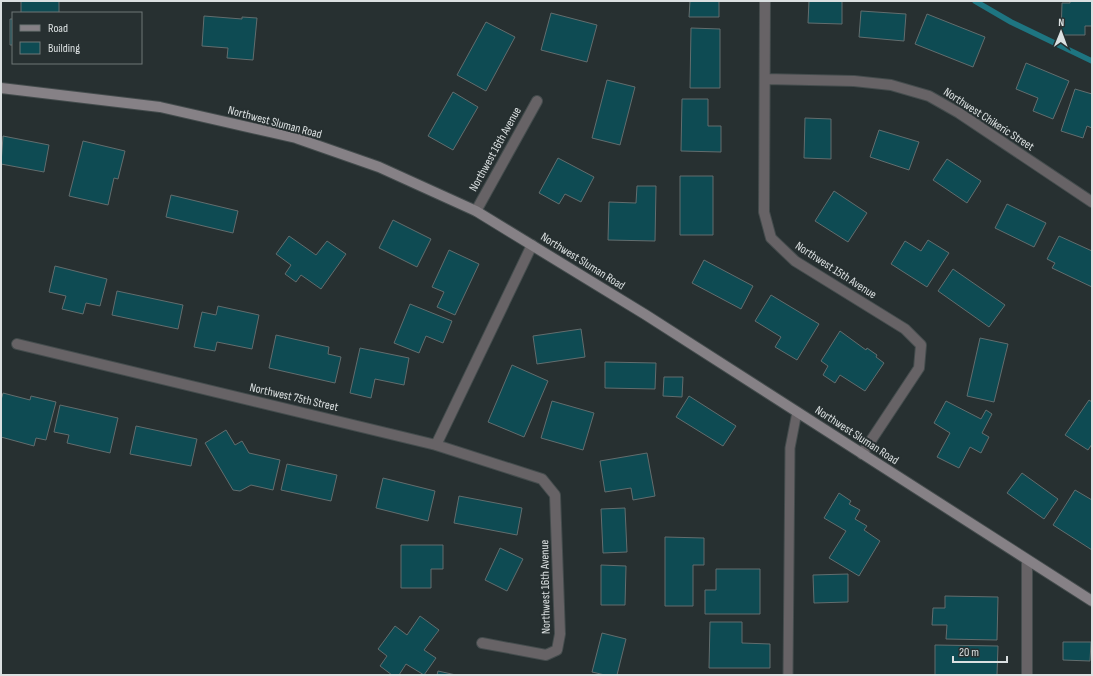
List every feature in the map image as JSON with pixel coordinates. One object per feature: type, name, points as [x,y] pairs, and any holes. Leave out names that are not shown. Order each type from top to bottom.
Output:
[{"type":"street","name":"Northwest 15th Avenue","points":[[765,1],[764,212],[771,238],[795,261],[905,329],[921,344],[919,368],[862,454]]},
{"type":"street","name":"Northwest Chikeric Street","points":[[765,79],[854,81],[891,84],[929,96],[958,113],[1092,202]]},
{"type":"street","name":"Northwest Sluman Road","points":[[1,88],[160,107],[296,138],[379,167],[476,211],[646,315],[1092,601]]},
{"type":"street","name":"Northwest 16th Avenue","points":[[476,211],[537,101]]},
{"type":"street","points":[[436,444],[532,245]]},
{"type":"street","name":"Northwest 75th Street","points":[[17,344],[436,444],[542,479],[555,495]]},
{"type":"street","name":"Northwest 16th Avenue","points":[[482,644],[546,655],[557,650],[560,634],[555,495]]},
{"type":"street","points":[[1027,560],[1027,675]]},
{"type":"lane","points":[[788,675],[790,448],[797,412]]},
{"type":"building","points":[[21,1],[59,1],[59,12],[21,12]]},
{"type":"building","points":[[690,1],[719,1],[719,17],[689,17]]},
{"type":"building","points":[[809,1],[842,1],[842,24],[808,23]]},
{"type":"building","points":[[1070,1],[1092,1],[1092,26],[1085,26],[1085,35],[1061,35],[1062,3],[1070,3]]},
{"type":"building","points":[[861,11],[906,14],[904,41],[859,37]]},
{"type":"building","points":[[551,13],[597,25],[587,62],[541,50]]},
{"type":"building","points":[[927,14],[985,37],[973,67],[915,44]]},
{"type":"building","points":[[204,16],[242,19],[242,17],[257,18],[253,60],[227,58],[228,48],[202,46]]},
{"type":"building","points":[[10,19],[12,19],[12,45],[10,45]]},
{"type":"building","points":[[486,22],[515,37],[486,91],[457,75]]},
{"type":"building","points":[[691,28],[720,29],[720,88],[690,88]]},
{"type":"building","points":[[1026,63],[1069,81],[1053,119],[1033,111],[1038,98],[1016,89]]},
{"type":"building","points":[[607,80],[635,87],[620,145],[592,138]]},
{"type":"building","points":[[1075,89],[1092,94],[1092,128],[1087,126],[1083,138],[1061,131]]},
{"type":"building","points":[[453,92],[478,107],[453,150],[428,136]]},
{"type":"building","points":[[682,99],[708,99],[708,126],[721,126],[721,152],[681,151]]},
{"type":"building","points":[[805,118],[831,119],[831,159],[804,158]]},
{"type":"building","points":[[879,130],[919,142],[909,170],[870,157]]},
{"type":"building","points":[[3,136],[49,145],[44,172],[1,164]]},
{"type":"building","points":[[83,141],[125,151],[118,179],[114,178],[108,205],[69,196]]},
{"type":"building","points":[[558,158],[594,177],[581,202],[565,194],[559,204],[539,193]]},
{"type":"building","points":[[947,159],[981,181],[967,203],[933,180]]},
{"type":"building","points":[[680,176],[713,176],[713,235],[680,235]]},
{"type":"building","points":[[637,186],[656,186],[655,241],[608,240],[609,202],[636,203]]},
{"type":"building","points":[[834,191],[867,213],[848,242],[815,221]]},
{"type":"building","points":[[171,195],[238,211],[233,233],[166,217]]},
{"type":"building","points":[[1007,204],[1046,223],[1034,247],[995,228]]},
{"type":"building","points":[[393,220],[431,239],[417,267],[379,248]]},
{"type":"building","points":[[289,236],[316,255],[327,241],[346,254],[321,289],[301,275],[296,282],[285,274],[291,265],[276,254]]},
{"type":"building","points":[[1059,236],[1092,251],[1092,287],[1052,268],[1055,263],[1047,259]]},
{"type":"building","points":[[928,240],[949,253],[927,287],[891,264],[905,241],[921,251]]},
{"type":"building","points":[[449,250],[479,264],[455,315],[437,307],[444,292],[432,287]]},
{"type":"building","points":[[704,260],[753,286],[741,309],[692,283]]},
{"type":"building","points":[[55,266],[107,279],[100,306],[86,303],[83,314],[62,309],[66,296],[49,292]]},
{"type":"building","points":[[953,269],[1005,305],[989,327],[938,291]]},
{"type":"building","points":[[117,291],[183,305],[178,329],[112,315]]},
{"type":"building","points":[[771,295],[819,324],[797,360],[775,347],[781,337],[755,321]]},
{"type":"building","points":[[410,304],[452,321],[443,343],[426,336],[419,353],[394,343]]},
{"type":"building","points":[[218,306],[259,315],[252,349],[217,342],[215,351],[194,347],[202,312],[216,315]]},
{"type":"building","points":[[581,329],[585,357],[537,364],[533,336]]},
{"type":"building","points":[[840,331],[866,350],[867,348],[877,355],[876,357],[884,363],[865,391],[840,375],[835,383],[823,375],[828,366],[821,361]]},
{"type":"building","points":[[276,335],[329,347],[328,354],[341,357],[335,383],[269,368]]},
{"type":"building","points":[[980,338],[1008,344],[994,402],[967,396]]},
{"type":"building","points":[[360,348],[409,358],[404,385],[375,379],[371,398],[350,393]]},
{"type":"building","points":[[605,362],[656,363],[655,389],[605,388]]},
{"type":"building","points":[[512,365],[548,381],[524,437],[488,422]]},
{"type":"building","points":[[664,377],[683,377],[682,397],[663,396]]},
{"type":"building","points":[[3,393],[30,400],[31,396],[56,402],[46,440],[36,438],[34,446],[1,437],[1,400]]},
{"type":"building","points":[[689,396],[736,426],[723,446],[676,417]]},
{"type":"building","points":[[1089,400],[1092,402],[1092,444],[1088,450],[1065,435]]},
{"type":"building","points":[[552,401],[594,413],[583,450],[541,438]]},
{"type":"building","points":[[946,401],[981,419],[986,410],[992,414],[982,433],[989,437],[981,453],[970,447],[959,468],[937,457],[950,433],[934,423]]},
{"type":"building","points":[[60,405],[118,418],[110,453],[67,443],[69,435],[54,432]]},
{"type":"building","points":[[136,426],[197,439],[191,466],[130,454]]},
{"type":"building","points":[[226,430],[235,445],[242,441],[249,453],[280,460],[273,490],[251,485],[240,491],[233,490],[205,443]]},
{"type":"building","points":[[647,453],[655,496],[633,500],[631,488],[605,492],[600,461]]},
{"type":"building","points":[[287,464],[337,475],[331,501],[281,490]]},
{"type":"building","points":[[1022,473],[1058,499],[1044,519],[1007,493]]},
{"type":"building","points":[[383,478],[435,491],[428,521],[376,508]]},
{"type":"building","points":[[1075,490],[1092,500],[1092,550],[1053,525]]},
{"type":"building","points":[[839,493],[851,501],[849,504],[860,510],[855,519],[867,526],[864,530],[880,541],[859,576],[829,558],[846,531],[824,518]]},
{"type":"building","points":[[459,496],[522,508],[517,535],[454,523]]},
{"type":"building","points":[[625,508],[627,552],[603,553],[601,509]]},
{"type":"building","points":[[665,537],[704,538],[704,565],[693,565],[693,606],[665,606]]},
{"type":"building","points":[[401,545],[443,545],[443,569],[431,569],[431,588],[401,588]]},
{"type":"building","points":[[500,548],[523,559],[507,591],[485,580]]},
{"type":"building","points":[[601,565],[626,566],[625,605],[601,605]]},
{"type":"building","points":[[716,569],[760,569],[760,614],[705,614],[705,590],[716,590]]},
{"type":"building","points":[[848,574],[848,602],[814,603],[813,575]]},
{"type":"building","points":[[945,596],[998,597],[997,640],[946,639],[947,625],[932,625],[933,608],[945,608]]},
{"type":"building","points":[[420,616],[439,630],[424,650],[436,658],[424,675],[406,664],[399,675],[392,675],[380,666],[387,656],[378,649],[395,626],[407,635]]},
{"type":"building","points":[[710,622],[742,622],[742,643],[770,644],[770,668],[709,668]]},
{"type":"building","points":[[602,633],[626,639],[617,675],[605,675],[592,672]]},
{"type":"building","points":[[1063,642],[1091,642],[1090,661],[1063,660]]},
{"type":"building","points":[[935,645],[998,646],[997,675],[935,675]]},
{"type":"building","points":[[438,671],[456,675],[437,675]]},
{"type":"waterway","points":[[975,1],[1011,22],[1092,61]]}]
